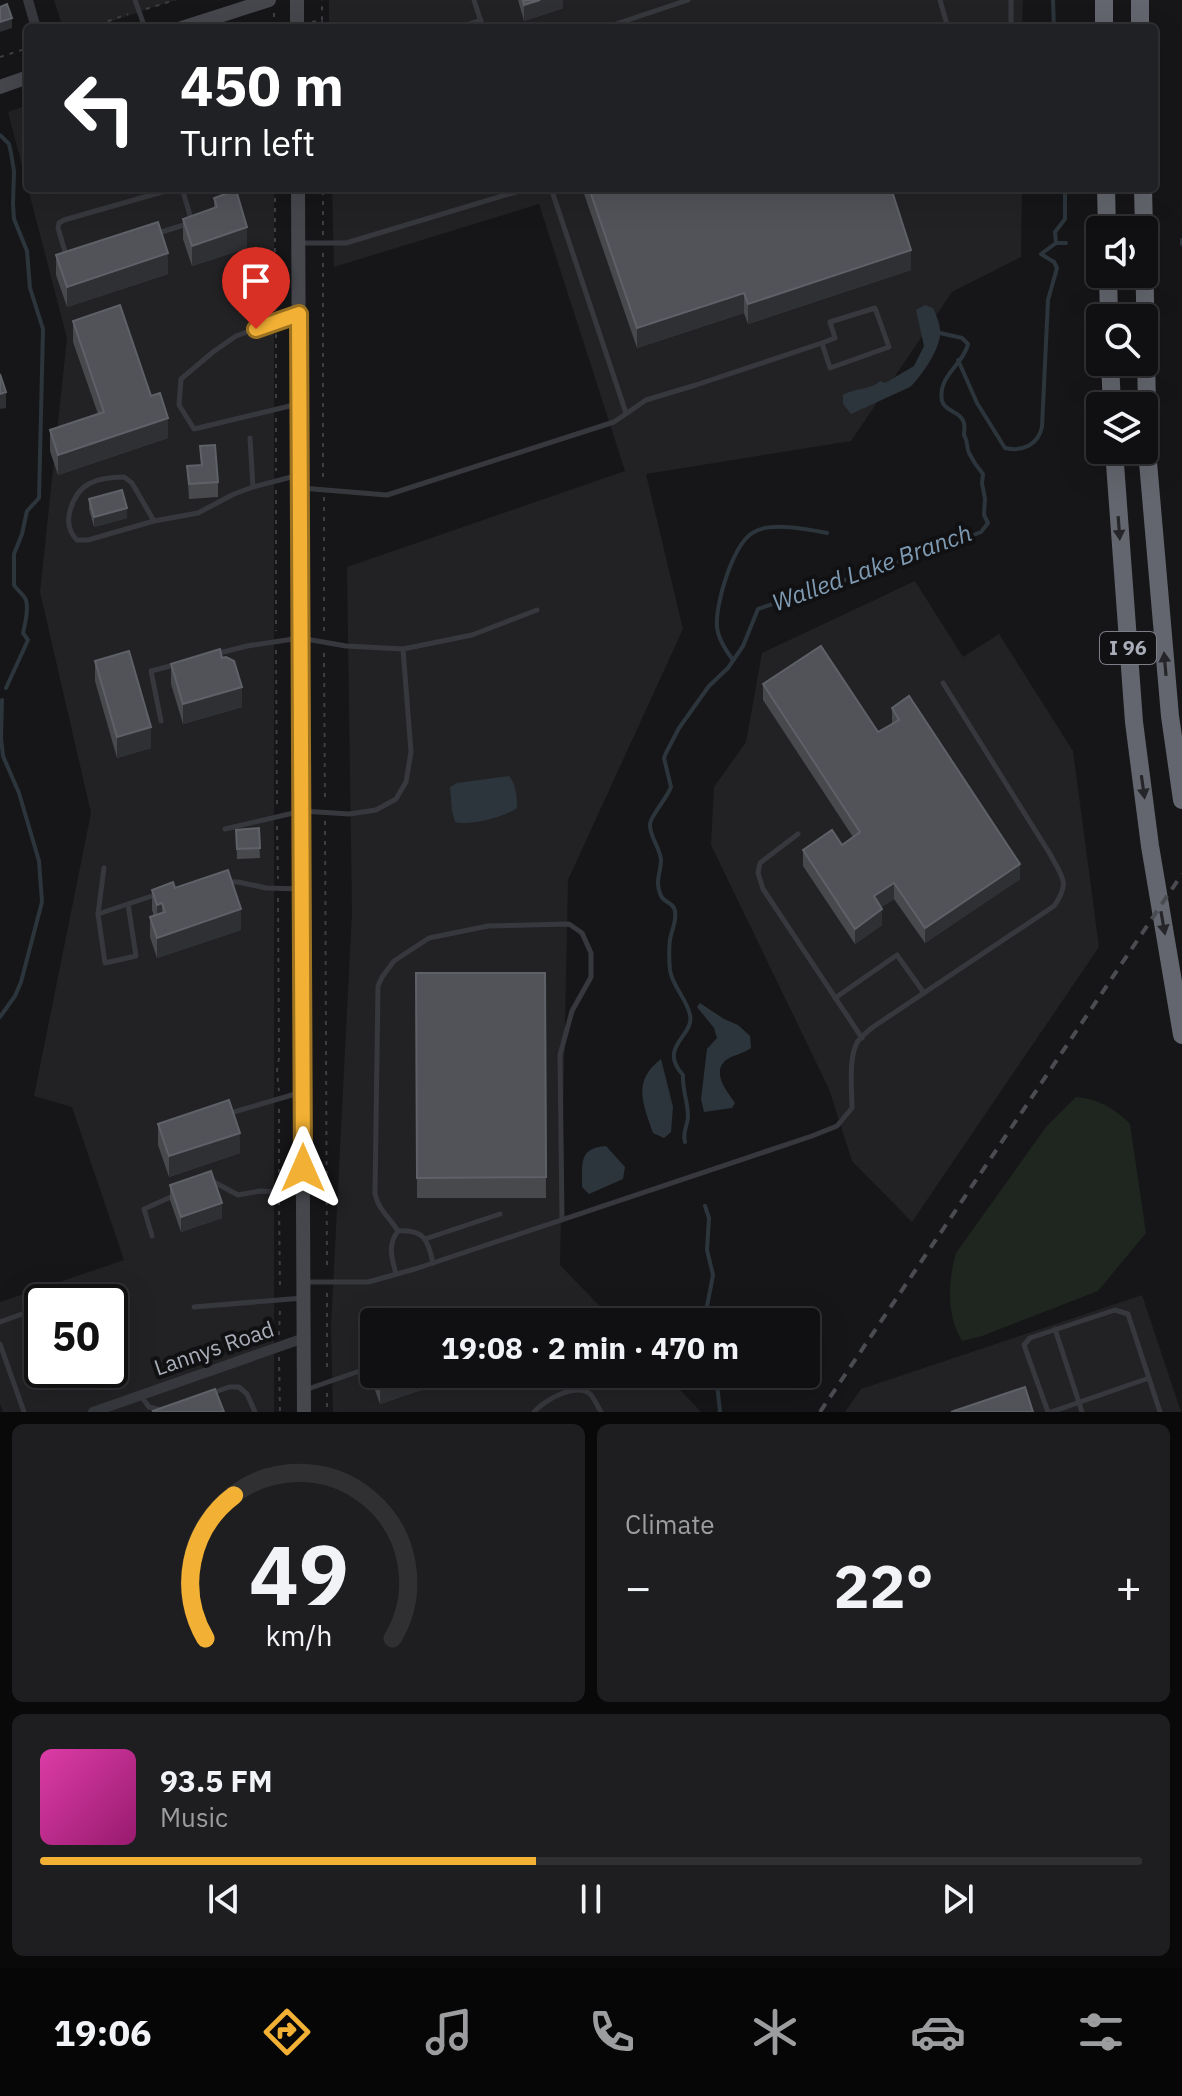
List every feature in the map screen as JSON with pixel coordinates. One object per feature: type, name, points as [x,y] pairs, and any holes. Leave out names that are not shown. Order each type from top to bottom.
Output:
[{"type":"highway","points":[[1104,0],[1104,24]]},
{"type":"highway","points":[[1140,0],[1140,24]]},
{"type":"highway","points":[[1106,192],[1107,216]]},
{"type":"highway","points":[[1143,192],[1144,216]]},
{"type":"highway","name":"I 96","points":[[1145,288],[1148,462],[1170,716],[1182,798]]},
{"type":"highway","name":"I 96","points":[[1115,464],[1134,722],[1150,846],[1182,1035]]},
{"type":"main road","points":[[297,0],[297,24]]},
{"type":"main road","points":[[199,24],[272,7]]},
{"type":"main road","points":[[0,87],[24,78]]},
{"type":"main road","points":[[298,192],[304,1412]]},
{"type":"street","points":[[28,0],[35,24]]},
{"type":"street","name":"Lannys Road","points":[[93,1412],[304,1338]]},
{"type":"lane","points":[[135,0],[144,24]]},
{"type":"lane","points":[[474,0],[482,24]]},
{"type":"lane","points":[[616,24],[688,0]]},
{"type":"lane","points":[[940,0],[947,24]]},
{"type":"lane","points":[[1011,0],[1011,24]]},
{"type":"lane","points":[[469,24],[481,20]]},
{"type":"lane","points":[[74,258],[65,254],[59,223],[162,192]]},
{"type":"lane","points":[[146,237],[190,223],[183,192]]},
{"type":"lane","points":[[298,243],[346,243],[516,192]]},
{"type":"lane","points":[[552,192],[626,413]]},
{"type":"lane","points":[[154,521],[132,483],[124,477],[91,482],[80,489],[74,497],[69,517],[70,531],[81,541],[154,521],[198,513],[234,494],[276,480],[300,481],[324,490],[387,495],[614,422],[646,400],[822,343],[835,338],[830,322],[875,308],[889,347],[830,368],[822,343]]},
{"type":"lane","points":[[299,314],[236,336],[198,364],[181,379],[179,405],[194,429],[299,404]]},
{"type":"lane","points":[[250,438],[253,487]]},
{"type":"lane","points":[[205,657],[247,646],[300,638],[346,646],[403,649],[472,635],[537,610]]},
{"type":"lane","points":[[225,829],[302,811],[349,814],[376,810],[396,799],[406,782],[411,752],[403,649]]},
{"type":"lane","points":[[161,721],[151,671],[178,664]]},
{"type":"lane","points":[[194,1307],[280,1299],[327,1282],[368,1282],[433,1263],[837,1126],[852,1108],[853,1056],[857,1043],[873,1027],[1054,906],[1062,894],[1064,881],[1050,854],[943,683]]},
{"type":"lane","points":[[798,834],[760,863],[758,873],[763,889],[862,1038]]},
{"type":"lane","points":[[104,868],[98,914],[105,963],[136,956],[128,904]]},
{"type":"lane","points":[[225,881],[266,888],[302,889]]},
{"type":"lane","points":[[98,914],[157,894]]},
{"type":"lane","points":[[398,1231],[377,1205],[375,1194],[378,986],[394,961],[429,938],[488,926],[569,924],[582,933],[591,953],[591,977],[572,1011],[560,1055],[562,1220]]},
{"type":"lane","points":[[835,998],[897,955],[924,993]]},
{"type":"lane","points":[[218,1116],[303,1092]]},
{"type":"lane","points":[[199,1187],[212,1181],[238,1195],[260,1191],[304,1193]]},
{"type":"lane","points":[[152,1236],[144,1209],[185,1192]]},
{"type":"lane","points":[[425,1239],[500,1214]]},
{"type":"lane","points":[[396,1274],[391,1257],[391,1240],[398,1231],[410,1230],[425,1239],[433,1263]]},
{"type":"lane","points":[[1149,1378],[1049,1412],[1024,1345],[1030,1338],[1115,1310],[1128,1314],[1149,1378],[1160,1412]]},
{"type":"lane","points":[[0,1322],[24,1313]]},
{"type":"lane","points":[[1055,1329],[1082,1412]]},
{"type":"lane","points":[[0,1344],[24,1412]]},
{"type":"lane","points":[[304,1390],[360,1371]]},
{"type":"lane","points":[[202,1396],[239,1387],[247,1394],[255,1412]]},
{"type":"lane","points":[[534,1412],[542,1403],[555,1397],[582,1390],[590,1394],[601,1412]]},
{"type":"lane","points":[[141,1395],[149,1407],[162,1410]]},
{"type":"path","points":[[0,57],[24,49]]},
{"type":"path","points":[[275,192],[277,874]]},
{"type":"path","points":[[323,192],[327,1412]]},
{"type":"path","points":[[278,902],[280,1412]]},
{"type":"shaded area","points":[[54,0],[176,0],[103,24],[62,24]]},
{"type":"shaded area","points":[[330,0],[1023,0],[1022,24],[329,24]]},
{"type":"shaded area","points":[[24,106],[24,173],[8,112]]},
{"type":"shaded area","points":[[29,192],[274,192],[274,1412],[3,1412],[0,1404],[0,1302],[24,1294],[24,1388],[128,1388],[128,1284],[53,1284],[124,1260],[72,1107],[34,1096],[91,813],[40,592],[67,338]]},
{"type":"shaded area","points":[[332,192],[1022,192],[1021,257],[952,292],[851,441],[646,474],[683,629],[568,880],[560,1265],[601,1308],[360,1308],[360,1388],[678,1388],[701,1412],[333,1412],[331,1326],[352,913],[347,567],[625,471],[539,204],[334,267]]},
{"type":"shaded area","points":[[925,305],[933,308],[940,331],[937,347],[924,370],[910,387],[851,414],[843,404],[843,395],[880,381],[885,383],[914,366],[924,346],[916,310]]},
{"type":"shaded area","points":[[915,581],[963,657],[999,634],[1073,751],[1099,947],[912,1222],[852,1161],[829,1089],[711,845],[714,787],[746,742],[762,653]]},
{"type":"shaded area","points":[[509,776],[515,787],[517,808],[487,820],[455,822],[450,787],[457,783]]},
{"type":"shaded area","points":[[700,1003],[738,1025],[750,1036],[751,1048],[726,1060],[720,1071],[722,1082],[735,1103],[732,1108],[704,1112],[701,1099],[707,1049],[717,1038],[714,1028],[697,1007]]},
{"type":"shaded area","points":[[661,1059],[673,1107],[671,1132],[664,1138],[653,1133],[642,1093],[646,1076]]},
{"type":"shaded area","points":[[1076,1097],[1105,1105],[1130,1124],[1146,1233],[1098,1291],[962,1341],[953,1320],[950,1298],[956,1253],[1046,1127]]},
{"type":"shaded area","points":[[606,1146],[625,1167],[623,1179],[589,1194],[582,1187],[584,1159],[590,1150]]},
{"type":"shaded area","points":[[1142,1295],[1181,1412],[845,1412],[861,1389]]},
{"type":"building","points":[[523,0],[540,0],[524,5]]},
{"type":"building","points":[[7,4],[12,18],[0,22],[0,7]]},
{"type":"building","points":[[237,192],[247,227],[192,246],[183,219],[217,207],[214,198]]},
{"type":"building","points":[[590,192],[892,192],[911,250],[748,304],[744,293],[637,328]]},
{"type":"building","points":[[158,222],[168,253],[67,287],[56,255]]},
{"type":"building","points":[[120,305],[151,396],[160,393],[168,418],[58,455],[50,430],[104,412],[73,321]]},
{"type":"building","points":[[0,374],[6,392],[0,394]]},
{"type":"building","points":[[215,445],[218,482],[189,484],[187,466],[202,465],[200,446]]},
{"type":"building","points":[[122,490],[127,508],[94,517],[89,499]]},
{"type":"building","points":[[821,646],[878,732],[899,720],[892,708],[909,696],[1020,864],[925,928],[894,883],[874,896],[882,909],[855,929],[803,850],[832,830],[842,845],[860,832],[763,684]]},
{"type":"building","points":[[220,649],[222,658],[234,661],[242,687],[183,704],[171,664]]},
{"type":"building","points":[[129,651],[151,727],[117,737],[95,661]]},
{"type":"building","points":[[259,828],[260,848],[237,849],[236,830]]},
{"type":"building","points":[[228,870],[241,909],[157,938],[150,917],[165,912],[162,903],[157,905],[152,890],[173,882],[175,888]]},
{"type":"building","points":[[416,973],[545,973],[546,1177],[417,1178]]},
{"type":"building","points":[[229,1100],[240,1133],[169,1156],[158,1124]]},
{"type":"building","points":[[211,1171],[222,1203],[181,1217],[170,1185]]},
{"type":"building","points":[[1025,1387],[1033,1412],[951,1412]]},
{"type":"building","points":[[215,1389],[224,1412],[153,1411]]},
{"type":"waterway","points":[[1053,0],[1054,24]]},
{"type":"waterway","points":[[0,135],[9,144],[11,153],[14,219],[27,251],[30,288],[43,329],[39,498],[27,511],[14,554],[14,585],[26,600],[23,633],[28,640],[6,688]]},
{"type":"waterway","points":[[1056,243],[1055,232],[1065,219],[1065,192]]},
{"type":"waterway","name":"Walled Lake Branch","points":[[958,360],[977,403],[1005,448],[1023,448],[1033,443],[1042,427],[1048,300],[1057,268],[1054,262],[1041,254],[1056,243],[1066,243]]},
{"type":"waterway","name":"Walled Lake Branch","points":[[685,1142],[687,1106],[683,1075],[674,1056],[690,1022],[690,1015],[670,970],[675,912],[659,890],[661,860],[650,828],[671,787],[664,758],[679,728],[743,646],[758,609],[947,546],[981,532],[988,523],[984,515],[983,474],[969,453],[964,423],[942,401],[943,384],[968,344],[962,338],[940,333]]},
{"type":"waterway","points":[[733,660],[719,636],[717,617],[727,575],[746,538],[770,527],[827,533]]},
{"type":"waterway","points":[[0,1017],[21,982],[42,902],[39,861],[19,793],[3,756],[2,700]]},
{"type":"waterway","name":"Walled Lake Branch","points":[[705,1206],[709,1218],[707,1250],[713,1275],[707,1308]]},
{"type":"waterway","name":"Walled Lake Branch","points":[[717,1388],[720,1412]]},
{"type":"railway","points":[[820,1412],[1182,874]]},
{"type":"route","points":[[256,329],[299,314],[303,1168]]}]
